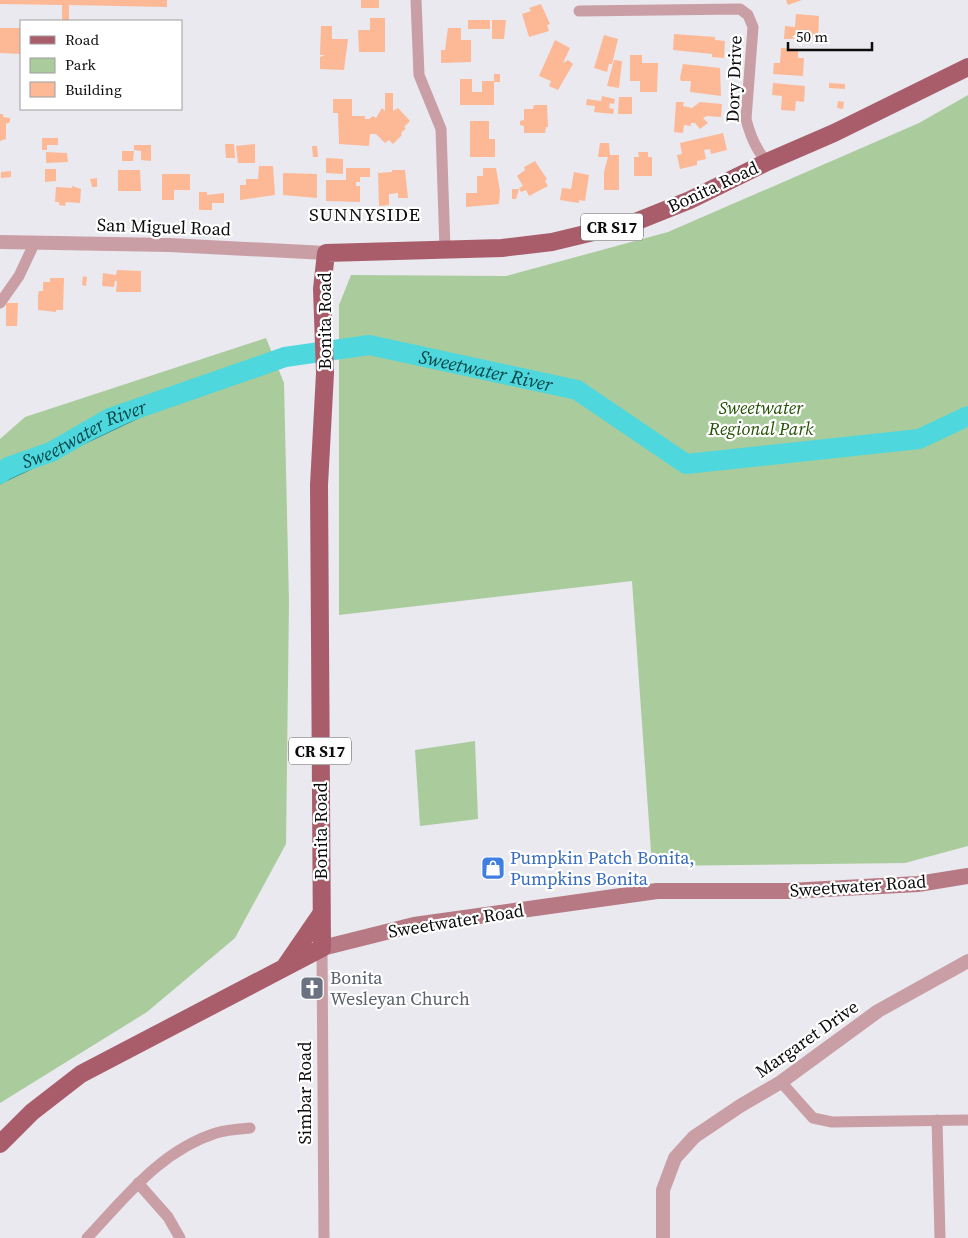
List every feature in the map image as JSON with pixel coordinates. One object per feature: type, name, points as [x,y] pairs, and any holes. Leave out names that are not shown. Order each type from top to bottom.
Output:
[{"type":"main road","name":"Bonita Road","points":[[322,948],[319,485],[325,373],[322,289],[326,253],[502,248],[552,242],[635,222],[690,200],[767,162],[834,133],[968,67]]},
{"type":"main road","name":"Sweetwater Road","points":[[0,1144],[32,1112],[80,1074],[322,948],[414,925],[657,891],[798,891],[918,884],[968,876]]},
{"type":"main road","points":[[284,968],[321,914]]},
{"type":"street","points":[[416,0],[418,75],[441,129],[445,249]]},
{"type":"street","name":"Dory Drive","points":[[579,11],[740,9],[748,16],[753,27],[746,119],[749,132],[760,154],[767,162]]},
{"type":"street","name":"San Miguel Road","points":[[0,242],[169,245],[326,253]]},
{"type":"street","points":[[0,303],[20,276],[35,242]]},
{"type":"street","name":"Simbar Road","points":[[322,948],[324,1238]]},
{"type":"street","name":"Margaret Drive","points":[[663,1238],[663,1190],[675,1158],[694,1137],[740,1106],[781,1082],[878,1011],[968,961]]},
{"type":"street","points":[[781,1082],[813,1118],[832,1122],[968,1120]]},
{"type":"street","points":[[936,1120],[940,1238]]},
{"type":"street","points":[[87,1238],[161,1161],[188,1144],[218,1132],[250,1128]]},
{"type":"street","points":[[138,1183],[168,1217],[180,1238]]},
{"type":"green space","name":"Sweetwater Regional Park","points":[[968,95],[968,846],[905,863],[652,866],[632,581],[339,615],[339,305],[351,275],[506,276],[668,232],[919,123]]},
{"type":"green space","points":[[266,338],[284,383],[289,601],[286,844],[235,938],[147,1012],[0,1103],[0,439],[25,417]]},
{"type":"green space","points":[[475,741],[478,819],[420,826],[415,750]]},
{"type":"water","points":[[265,367],[267,373],[143,416],[0,484],[0,480],[148,409]]},
{"type":"building","points":[[0,0],[167,0],[167,7],[69,5],[69,20],[62,20],[62,5],[0,4]]},
{"type":"building","points":[[361,0],[379,0],[379,8],[361,8]]},
{"type":"building","points":[[786,0],[802,0],[788,5]]},
{"type":"building","points":[[541,4],[550,24],[547,25],[549,31],[529,37],[522,14],[531,11],[529,8]]},
{"type":"building","points":[[796,14],[819,16],[818,38],[784,39],[785,26],[795,27]]},
{"type":"building","points":[[370,18],[385,18],[385,52],[359,52],[358,30],[370,30]]},
{"type":"building","points":[[468,20],[490,20],[490,29],[468,29]]},
{"type":"building","points":[[492,20],[506,20],[504,39],[492,39]]},
{"type":"building","points":[[321,26],[332,26],[332,39],[348,39],[344,70],[320,69],[320,57],[325,55],[320,55]]},
{"type":"building","points":[[0,28],[20,28],[20,54],[0,53]]},
{"type":"building","points":[[448,28],[461,28],[461,40],[471,40],[471,62],[441,63],[441,50],[445,50]]},
{"type":"building","points":[[674,34],[715,37],[715,40],[725,41],[724,58],[712,57],[712,54],[673,50]]},
{"type":"building","points":[[604,35],[618,39],[612,64],[609,64],[607,72],[594,68]]},
{"type":"building","points":[[555,40],[570,48],[563,63],[568,60],[573,64],[558,90],[549,86],[551,81],[539,76]]},
{"type":"building","points":[[781,48],[798,49],[798,58],[804,58],[803,76],[773,74],[774,63],[780,63]]},
{"type":"building","points":[[630,55],[642,55],[642,63],[658,63],[657,92],[640,92],[640,81],[630,81]]},
{"type":"building","points":[[614,60],[622,61],[619,88],[607,86]]},
{"type":"building","points":[[683,64],[720,68],[721,96],[690,92],[691,81],[681,81],[680,78]]},
{"type":"building","points":[[494,74],[500,74],[500,82],[494,82]]},
{"type":"building","points":[[460,79],[472,79],[472,92],[482,92],[482,81],[494,81],[494,105],[460,105]]},
{"type":"building","points":[[773,83],[805,86],[804,102],[796,101],[795,111],[781,110],[782,96],[772,95]]},
{"type":"building","points":[[829,83],[845,84],[845,89],[829,88]]},
{"type":"building","points":[[385,93],[393,93],[393,111],[398,108],[410,121],[404,127],[406,128],[401,133],[402,135],[393,144],[389,140],[385,143],[376,134],[370,134],[369,146],[339,144],[338,113],[333,113],[333,99],[352,99],[352,116],[365,116],[365,119],[369,119],[373,116],[376,118],[382,108],[385,111]]},
{"type":"building","points":[[602,96],[615,99],[614,104],[610,103],[609,108],[614,109],[613,114],[594,112],[595,106],[586,105],[587,99],[601,101]]},
{"type":"building","points":[[619,97],[632,97],[632,114],[618,114]]},
{"type":"building","points":[[838,101],[844,102],[843,109],[837,108]]},
{"type":"building","points":[[676,102],[684,102],[683,106],[692,108],[700,102],[722,104],[721,117],[707,116],[703,118],[708,123],[700,129],[695,123],[691,123],[691,126],[684,125],[683,133],[674,132]]},
{"type":"building","points":[[534,105],[547,105],[548,127],[546,127],[545,133],[524,133],[524,126],[520,125],[520,121],[524,120],[524,109],[533,109]]},
{"type":"building","points":[[0,114],[3,114],[3,117],[10,118],[10,122],[6,124],[6,139],[0,141]]},
{"type":"building","points":[[470,121],[489,121],[489,139],[495,139],[495,157],[470,157]]},
{"type":"building","points":[[723,133],[727,150],[711,154],[710,149],[704,150],[706,159],[697,161],[697,165],[680,169],[677,155],[682,154],[680,143]]},
{"type":"building","points":[[42,138],[58,138],[58,145],[47,145],[47,150],[42,150]]},
{"type":"building","points":[[600,143],[609,143],[610,155],[619,155],[619,190],[604,190],[604,172],[608,157],[598,157]]},
{"type":"building","points":[[225,144],[234,144],[235,158],[226,158]]},
{"type":"building","points":[[255,144],[255,163],[238,163],[236,146]]},
{"type":"building","points":[[134,145],[151,145],[151,161],[141,160],[141,151],[134,150]]},
{"type":"building","points":[[312,146],[317,146],[318,157],[313,157]]},
{"type":"building","points":[[122,151],[134,151],[133,161],[122,161]]},
{"type":"building","points":[[46,152],[67,153],[68,162],[46,163]]},
{"type":"building","points":[[638,152],[648,152],[648,157],[652,157],[652,176],[634,176],[634,157],[639,157]]},
{"type":"building","points":[[326,158],[343,159],[343,174],[326,173]]},
{"type":"building","points":[[535,161],[547,179],[545,181],[548,186],[529,196],[526,190],[521,192],[519,188],[523,186],[517,176],[525,170],[524,167]]},
{"type":"building","points":[[259,166],[273,166],[275,195],[240,200],[240,185],[246,185],[246,179],[258,179]]},
{"type":"building","points":[[346,168],[370,168],[370,177],[360,177],[360,182],[356,182],[356,186],[360,186],[360,202],[326,201],[326,180],[346,180]]},
{"type":"building","points":[[483,168],[496,168],[500,191],[499,204],[466,207],[466,193],[477,193],[477,176],[483,176]]},
{"type":"building","points":[[45,169],[56,169],[56,181],[45,182]]},
{"type":"building","points":[[118,170],[140,170],[141,191],[118,191]]},
{"type":"building","points":[[392,170],[405,170],[408,198],[398,198],[398,193],[389,194],[389,205],[379,206],[378,173],[392,172]]},
{"type":"building","points":[[11,171],[11,177],[1,178],[1,172]]},
{"type":"building","points":[[574,172],[589,175],[585,201],[579,200],[579,203],[560,200],[562,188],[571,189]]},
{"type":"building","points":[[283,173],[317,174],[317,198],[283,195]]},
{"type":"building","points":[[162,174],[190,174],[190,190],[174,190],[174,200],[162,200]]},
{"type":"building","points":[[97,178],[97,187],[92,187],[90,179]]},
{"type":"building","points":[[72,186],[81,189],[80,203],[66,202],[65,206],[55,202],[56,187],[72,188]]},
{"type":"building","points":[[512,189],[519,189],[516,199],[512,199]]},
{"type":"building","points":[[199,192],[207,192],[207,195],[224,193],[224,203],[212,203],[212,210],[199,210]]},
{"type":"building","points":[[117,270],[141,271],[141,292],[116,292],[117,281],[115,281],[114,287],[102,286],[103,273],[116,275]]},
{"type":"building","points":[[83,276],[87,277],[86,286],[82,285]]},
{"type":"building","points":[[50,278],[64,278],[63,310],[56,310],[56,312],[38,310],[39,291],[43,291],[43,282],[50,282]]},
{"type":"building","points":[[6,303],[18,303],[17,326],[6,326]]},
{"type":"waterway","name":"Sweetwater River","points":[[0,474],[8,467],[51,452],[110,418],[285,357],[369,345],[577,390],[686,464],[919,439],[968,416]]},
{"type":"place","name":"Pumpkin Patch Bonita, Pumpkins Bonita","points":[[493,868]]},
{"type":"place","name":"Bonita Wesleyan Church","points":[[312,988]]},
{"type":"district","name":"SUNNYSIDE","points":[[365,214]]}]
